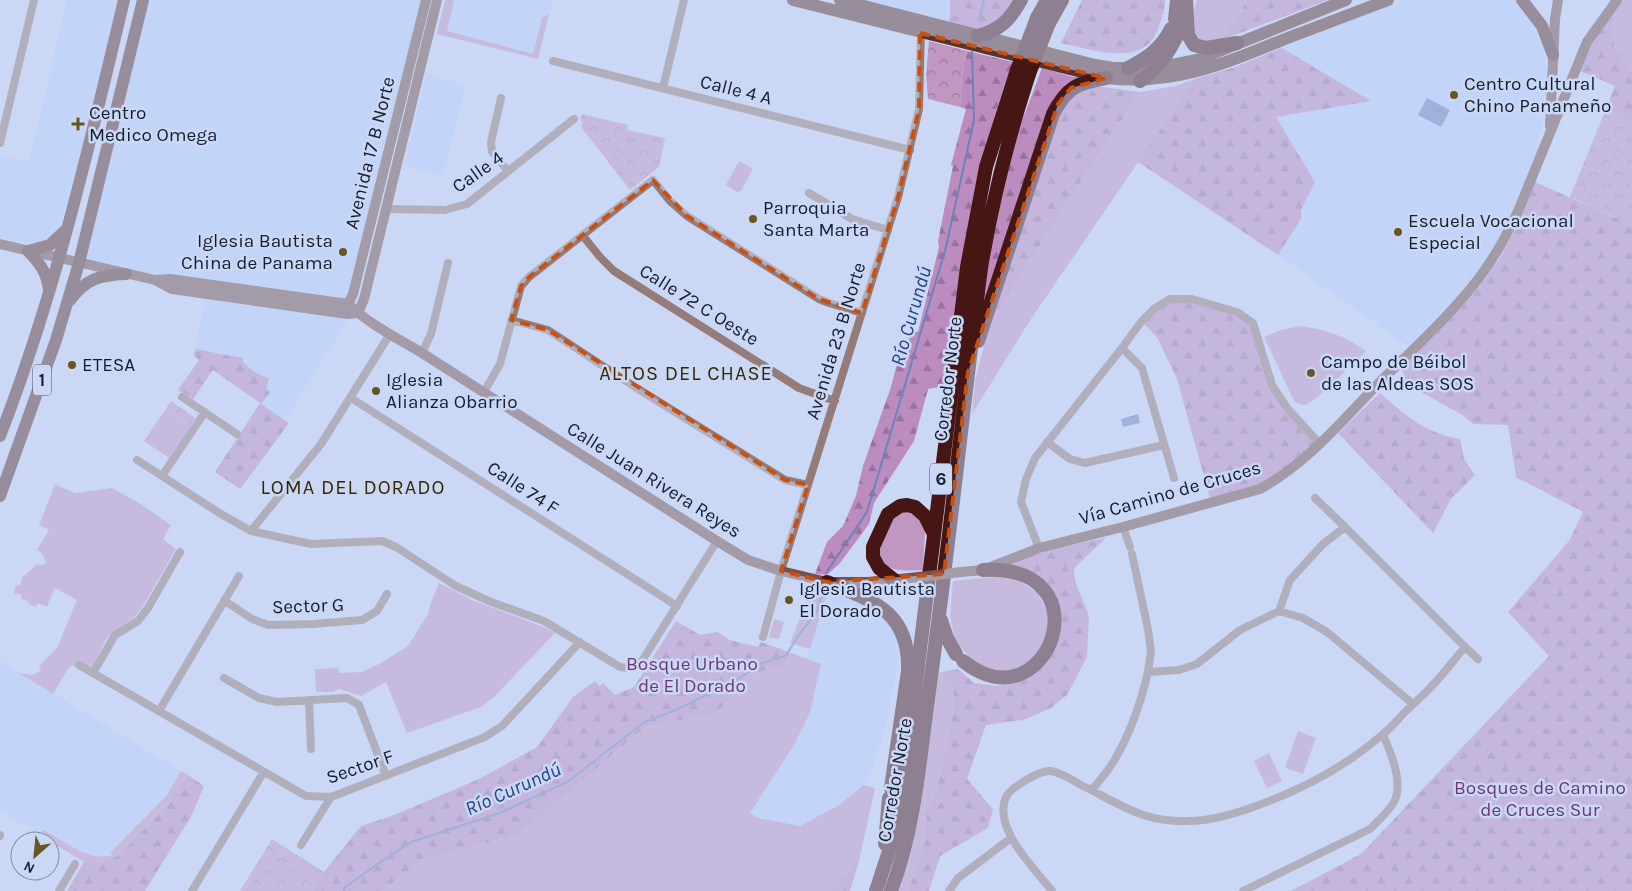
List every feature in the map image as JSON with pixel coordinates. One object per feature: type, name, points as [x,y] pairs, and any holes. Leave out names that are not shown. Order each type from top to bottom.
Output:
[{"type":"highway","points":[[978,36],[1000,28],[1008,20],[1021,0]]},
{"type":"highway","name":"Corredor Norte","points":[[876,891],[884,869],[901,804],[967,267],[975,217],[986,167],[1043,21],[1046,0]]},
{"type":"highway","name":"Corredor Norte","points":[[1043,21],[1062,0]]},
{"type":"highway","points":[[1128,68],[1156,51],[1177,25],[1177,0]]},
{"type":"highway","points":[[1140,81],[1158,67],[1170,50],[1186,0]]},
{"type":"highway","points":[[1186,0],[1188,35],[1194,45],[1206,48],[1238,43]]},
{"type":"highway","name":"Corredor Norte","points":[[891,891],[905,844],[910,819],[940,614],[981,268],[989,219],[1023,72]]},
{"type":"highway","points":[[968,372],[1053,114],[1063,96],[1071,88],[1081,83],[1106,78]]},
{"type":"highway","points":[[894,580],[879,568],[873,557],[873,547],[888,514],[900,506],[915,507],[925,516],[934,536]]},
{"type":"highway","points":[[940,614],[947,638],[959,658],[975,670],[990,676],[1012,676],[1034,666],[1042,659],[1052,639],[1055,627],[1054,613],[1050,600],[1033,579],[1001,569],[983,570]]},
{"type":"highway","points":[[827,582],[874,602],[895,620],[903,632],[908,654],[908,670],[885,837],[884,869]]},
{"type":"main road","name":"1","points":[[0,436],[38,331],[49,294],[67,230],[124,0]]},
{"type":"main road","name":"1","points":[[0,496],[56,340],[79,263],[143,0]]},
{"type":"main road","points":[[793,0],[856,7]]},
{"type":"main road","points":[[840,0],[856,7],[921,27],[1004,48],[1106,78],[1140,81],[1177,77],[1222,64],[1334,19],[1388,0]]},
{"type":"main road","points":[[921,27],[978,36],[1004,48],[1095,65],[1128,68],[1158,67],[1197,60],[1346,0]]},
{"type":"main road","points":[[1522,0],[1542,26],[1553,55]]},
{"type":"main road","points":[[1328,7],[1334,19]]},
{"type":"main road","points":[[49,294],[48,279],[44,270],[28,251],[50,245],[67,230]]},
{"type":"main road","points":[[66,304],[78,288],[101,276],[126,274]]},
{"type":"street","points":[[0,143],[34,0]]},
{"type":"street","name":"Avenida 17 B Norte","points":[[348,309],[426,0]]},
{"type":"street","name":"Avenida 17 B Norte","points":[[358,313],[364,299],[437,0]]},
{"type":"street","points":[[663,88],[684,0]]},
{"type":"street","name":"Vía Camino de Cruces","points":[[1549,134],[1558,0]]},
{"type":"street","name":"Vía Camino de Cruces","points":[[961,572],[983,570],[1038,548],[1123,527],[1260,489],[1306,458],[1455,306],[1478,280],[1509,230],[1587,42],[1617,0]]},
{"type":"street","name":"Avenida 23 B Norte","points":[[763,637],[781,571],[888,230],[910,150],[919,109],[921,27]]},
{"type":"street","name":"Calle 4 A","points":[[553,61],[910,150]]},
{"type":"street","points":[[501,98],[490,142],[492,152],[508,171]]},
{"type":"street","name":"Calle 4","points":[[386,209],[445,210],[467,204],[574,119]]},
{"type":"street","points":[[484,392],[500,364],[521,286],[652,180],[670,201],[687,216],[819,298],[830,304],[862,313]]},
{"type":"street","points":[[810,193],[852,219],[888,230]]},
{"type":"street","name":"Calle 72 C Oeste","points":[[582,236],[614,271],[799,388],[835,401]]},
{"type":"street","points":[[0,244],[155,280],[170,279],[348,309]]},
{"type":"street","points":[[422,353],[431,334],[448,263]]},
{"type":"street","points":[[1038,548],[1021,502],[1026,479],[1035,458],[1141,322],[1154,309],[1170,298],[1192,299],[1237,312],[1252,323],[1272,385],[1293,415],[1320,444]]},
{"type":"street","name":"Calle Juan Rivera Reyes","points":[[348,309],[358,313],[422,353],[748,560],[781,571],[827,582],[894,580],[961,572]]},
{"type":"street","points":[[511,320],[548,330],[638,389],[785,480],[808,485]]},
{"type":"street","points":[[250,531],[321,444],[390,334]]},
{"type":"street","points":[[1122,348],[1142,368],[1174,478]]},
{"type":"street","points":[[182,396],[237,434]]},
{"type":"street","name":"Calle 74 F","points":[[351,398],[677,606]]},
{"type":"street","points":[[162,476],[205,412]]},
{"type":"street","points":[[1047,442],[1070,460],[1084,462],[1164,445]]},
{"type":"street","points":[[137,460],[250,531],[311,544],[382,541],[396,547],[456,586],[491,602],[544,621],[620,667],[629,668],[640,664],[717,542]]},
{"type":"street","points":[[1315,498],[1478,659]]},
{"type":"street","points":[[1092,790],[1114,760],[1130,730],[1142,698],[1151,651],[1131,550],[1123,527]]},
{"type":"street","points":[[1279,611],[1290,580],[1323,544],[1345,527]]},
{"type":"street","points":[[93,673],[115,635],[138,620],[148,608],[180,552]]},
{"type":"street","points":[[159,711],[239,576]]},
{"type":"street","name":"Sector G","points":[[225,601],[252,619],[268,625],[313,624],[362,620],[377,612],[387,594]]},
{"type":"street","points":[[1148,672],[1179,670],[1197,664],[1240,630],[1279,611],[1303,618],[1327,632],[1413,704]]},
{"type":"street","name":"Sector F","points":[[80,665],[306,796],[331,797],[485,737],[502,726],[580,642]]},
{"type":"street","points":[[1052,891],[1011,838],[1003,816],[1006,798],[1011,790],[1041,772],[1050,771],[1092,790],[1125,809],[1143,816],[1161,820],[1192,821],[1221,817],[1280,797],[1322,777],[1354,757],[1383,735],[1426,692],[1465,647]]},
{"type":"street","points":[[224,678],[259,698],[277,702],[347,698],[359,705],[386,776]]},
{"type":"street","points":[[309,700],[311,750]]},
{"type":"street","points":[[1244,891],[1370,829],[1380,819],[1394,801],[1398,780],[1393,756],[1383,735]]},
{"type":"street","points":[[192,891],[263,772]]},
{"type":"street","points":[[301,846],[331,797]]},
{"type":"street","points":[[949,891],[958,878],[1011,838]]},
{"type":"street","points":[[59,891],[75,864]]},
{"type":"highlighted area","points":[[920,33],[1106,78],[1071,88],[1058,104],[968,372],[944,574],[827,582],[781,571],[808,485],[785,480],[548,330],[511,320],[521,286],[529,277],[653,180],[687,216],[819,299],[862,313],[898,197],[919,109]]},
{"type":"shaded area","points":[[67,0],[118,0],[78,164],[58,233],[53,238],[35,243],[0,239],[0,156],[29,161]]},
{"type":"shaded area","points":[[143,0],[426,0],[348,304],[170,279],[79,263]]},
{"type":"shaded area","points":[[445,0],[552,0],[538,59],[437,34]]},
{"type":"shaded area","points":[[863,0],[950,0],[950,17],[948,23]]},
{"type":"shaded area","points":[[1401,0],[1514,0],[1526,10],[1539,30],[1548,73],[1543,119],[1536,155],[1522,191],[1497,244],[1479,271],[1459,295],[1409,347],[1278,255],[1301,219],[1301,210],[1315,182],[1276,117],[1370,101],[1282,48]]},
{"type":"shaded area","points":[[426,74],[466,85],[444,176],[404,166]]},
{"type":"shaded area","points":[[206,294],[351,314],[285,420],[260,403],[269,391],[266,389],[269,379],[253,371],[242,362],[243,358],[195,349]]},
{"type":"shaded area","points":[[828,591],[861,603],[889,622],[900,638],[897,667],[886,726],[874,764],[864,785],[839,805],[800,826],[758,818],[750,813],[794,745],[810,713],[821,664],[807,658]]},
{"type":"shaded area","points":[[0,661],[188,775],[108,861],[84,862],[60,848],[60,831],[37,831],[7,816],[10,808],[0,813]]},
{"type":"green space","points":[[445,0],[454,0],[447,31],[533,54],[542,18],[549,14],[538,59],[437,34]]},
{"type":"green space","points":[[950,0],[1017,0],[1008,14],[981,32],[948,23]]},
{"type":"green space","points":[[1082,0],[1165,0],[1159,26],[1153,39],[1143,48],[1131,52],[1118,53],[1103,52],[1061,43]]},
{"type":"green space","points":[[1197,0],[1248,0],[1221,40],[1198,43],[1193,22]]},
{"type":"green space","points":[[1248,0],[1328,0],[1221,40]]},
{"type":"green space","points":[[1623,0],[1632,0],[1632,70],[1620,60],[1612,37],[1613,12]]},
{"type":"green space","points":[[1613,12],[1613,37],[1616,51],[1632,70],[1632,120],[1606,109],[1615,86],[1580,71],[1592,44]]},
{"type":"green space","points":[[929,41],[967,51],[962,77],[960,107],[928,99],[926,75]]},
{"type":"green space","points":[[1282,48],[1371,101],[1276,117],[1315,182],[1301,210],[1301,219],[1278,255],[1138,162],[1195,79],[1235,67]]},
{"type":"green space","points":[[967,51],[1013,62],[987,142],[977,182],[969,222],[946,386],[928,389],[914,441],[874,503],[869,524],[840,563],[827,575],[815,574],[827,542],[843,526],[856,496],[863,466],[891,387],[900,352],[904,352],[912,331],[918,332],[939,247],[938,241],[953,166],[951,165],[966,109],[960,107],[962,77]]},
{"type":"green space","points":[[1042,68],[1073,77],[1088,77],[1073,82],[981,315],[985,274],[1013,145]]},
{"type":"green space","points":[[1195,79],[1029,322],[972,414],[975,381],[990,322],[1140,92],[1176,86]]},
{"type":"green space","points":[[1095,86],[1140,92],[990,322],[1060,110],[1079,91]]},
{"type":"green space","points":[[1606,109],[1632,120],[1632,225],[1570,197]]},
{"type":"green space","points":[[582,114],[628,125],[627,130],[665,138],[659,167],[630,190],[581,127],[582,122],[580,119]]},
{"type":"green space","points":[[739,161],[753,169],[741,191],[737,192],[726,185]]},
{"type":"green space","name":"Bosques de Camino de Cruces Sur","points":[[1535,182],[1632,225],[1632,891],[1291,891],[1361,854],[1549,656],[1508,612],[1569,541],[1583,512],[1516,477],[1508,425],[1473,424],[1464,416],[1407,384],[1401,366],[1451,318],[1485,279],[1512,235]]},
{"type":"green space","points":[[1170,300],[1191,301],[1236,314],[1251,324],[1270,385],[1317,444],[1304,457],[1259,485],[1210,498],[1177,379],[1157,337],[1143,323]]},
{"type":"green space","name":"Campo de Béibol de las Aldeas SOS","points":[[1299,326],[1334,334],[1366,351],[1326,389],[1305,405],[1294,401],[1264,337],[1281,330]]},
{"type":"green space","points":[[195,349],[243,358],[243,362],[253,371],[269,379],[266,389],[270,392],[261,404],[289,423],[240,489],[215,472],[260,403],[213,370],[193,399],[178,390],[199,360],[194,356]]},
{"type":"green space","points":[[1380,393],[1426,428],[1436,433],[1460,439],[1464,459],[1475,475],[1451,499],[1433,533],[1338,433]]},
{"type":"green space","points":[[171,401],[195,418],[190,427],[165,410]]},
{"type":"green space","points":[[165,410],[190,427],[169,458],[144,441]]},
{"type":"green space","points":[[55,484],[75,493],[112,488],[139,503],[171,525],[163,539],[176,549],[134,618],[112,632],[105,641],[93,666],[70,666],[53,694],[19,673],[32,675],[41,671],[39,666],[57,648],[77,600],[55,588],[47,607],[38,603],[36,607],[29,604],[27,600],[21,599],[22,595],[14,593],[16,585],[20,586],[22,578],[36,565],[47,563],[42,553],[37,550],[49,530],[39,525]]},
{"type":"green space","points":[[899,511],[916,513],[925,531],[923,570],[897,570],[891,568],[881,561],[878,555],[888,523]]},
{"type":"green space","points":[[1106,538],[1074,568],[1075,581],[1089,616],[1087,657],[1067,695],[1051,708],[1021,721],[986,725],[967,779],[993,809],[988,828],[940,856],[929,891],[908,891],[925,838],[927,809],[937,788],[954,706],[952,684],[938,673],[958,669],[974,683],[997,686],[1018,681],[1035,672],[1048,655],[1055,637],[1046,590],[1005,567],[1042,553]]},
{"type":"green space","points":[[1001,576],[1015,578],[1038,593],[1048,614],[1048,630],[1038,654],[1023,667],[1002,672],[976,664],[958,644],[950,616],[953,581]]},
{"type":"green space","points":[[439,583],[472,600],[544,627],[555,633],[494,697],[481,707],[407,733],[386,682],[361,696],[339,689],[333,692],[316,692],[315,669],[338,668],[339,673],[362,672],[408,646],[428,614]]},
{"type":"green space","points":[[812,586],[828,591],[810,649],[790,643]]},
{"type":"green space","points":[[774,619],[784,622],[779,639],[769,637]]},
{"type":"green space","name":"Bosque Urbano de El Dorado","points":[[676,621],[700,635],[717,632],[730,640],[758,647],[761,642],[791,653],[784,666],[750,674],[717,713],[645,727],[518,835],[429,857],[381,891],[312,891],[324,872],[361,826],[394,815],[479,779],[537,747],[573,697],[595,681],[600,686],[603,683],[615,695],[634,687]]},
{"type":"green space","points":[[791,653],[821,664],[810,713],[794,745],[750,813],[758,818],[800,826],[839,805],[864,785],[875,788],[859,861],[830,891],[381,891],[429,857],[518,835],[645,727],[717,713],[750,674],[784,666]]},
{"type":"green space","points":[[938,673],[952,684],[954,706],[937,788],[927,809],[925,838],[908,891],[899,891],[910,856],[920,810]]},
{"type":"green space","points":[[1298,731],[1316,738],[1303,774],[1285,768]]},
{"type":"green space","points":[[1269,753],[1282,781],[1267,788],[1254,761]]},
{"type":"green space","points":[[181,771],[188,775],[168,805],[119,855],[108,861],[84,862],[60,848],[60,840],[91,855],[110,857],[112,855],[110,853],[167,795]]},
{"type":"green space","points":[[188,775],[204,786],[192,815],[145,891],[67,891],[84,862],[108,861],[119,855],[168,805]]},
{"type":"green space","points":[[272,839],[324,872],[312,891],[240,891]]},
{"type":"green space","points":[[859,861],[850,891],[830,891]]},
{"type":"water","points":[[1427,98],[1450,110],[1441,127],[1418,115]]},
{"type":"water","points":[[1138,414],[1140,423],[1123,427],[1121,419]]},
{"type":"waterway","name":"Río Curundú","points":[[979,21],[984,0]]},
{"type":"waterway","name":"Río Curundú","points":[[826,573],[867,512],[946,247],[974,120],[972,52]]},
{"type":"waterway","name":"Río Curundú","points":[[344,891],[344,888],[411,842],[500,813],[569,781],[643,723],[678,709],[733,682],[762,663],[786,656],[798,636],[816,614],[821,596]]},
{"type":"place","name":"Centro Cultural Chino Panameño","points":[[1454,95]]},
{"type":"place","name":"Centro Medico Omega","points":[[78,124]]},
{"type":"place","name":"Parroquia Santa Marta","points":[[753,219]]},
{"type":"place","name":"Escuela Vocacional Especial","points":[[1398,232]]},
{"type":"place","name":"Iglesia Bautista China de Panama","points":[[343,252]]},
{"type":"place","name":"ETESA","points":[[72,365]]},
{"type":"place","name":"Campo de Béibol de las Aldeas SOS","points":[[1311,373]]},
{"type":"place","name":"Iglesia Alianza Obarrio","points":[[376,391]]},
{"type":"place","name":"Iglesia Bautista El Dorado","points":[[789,600]]},
{"type":"district","name":"ALTOS DEL CHASE","points":[[686,373]]},
{"type":"district","name":"LOMA DEL DORADO","points":[[353,487]]}]
